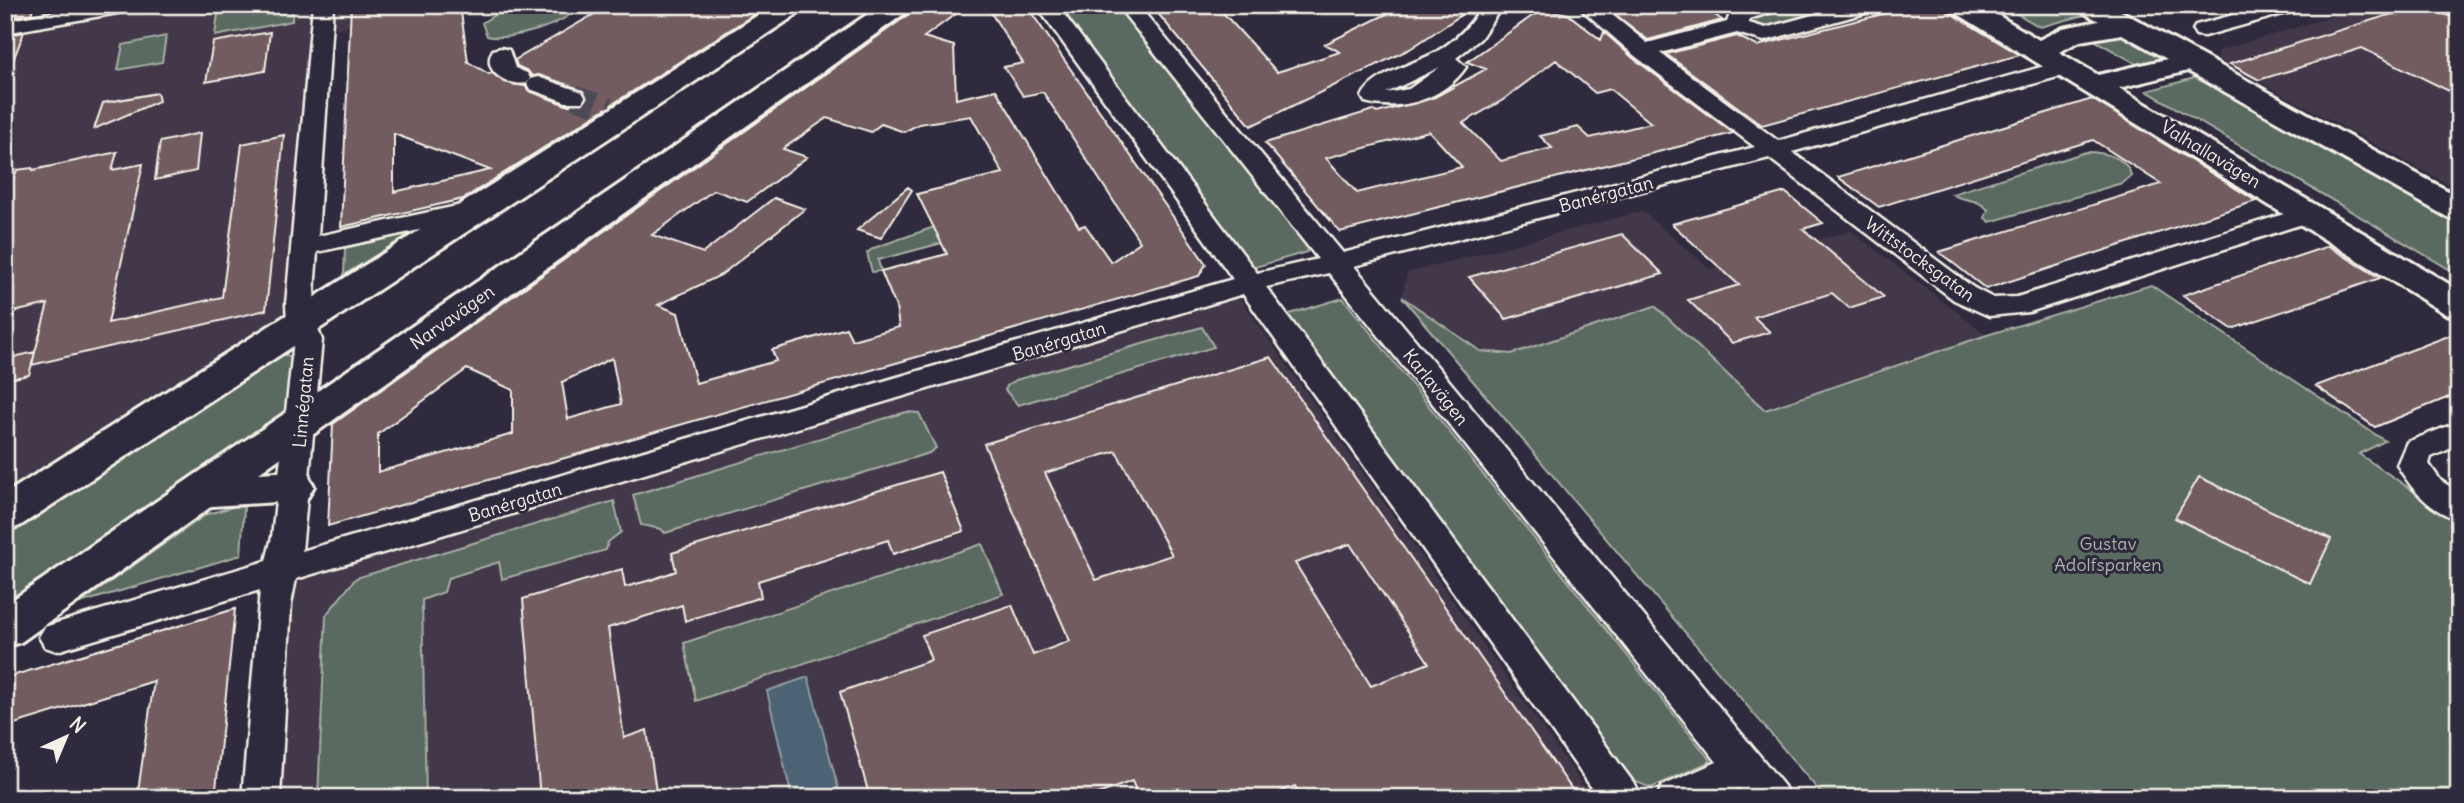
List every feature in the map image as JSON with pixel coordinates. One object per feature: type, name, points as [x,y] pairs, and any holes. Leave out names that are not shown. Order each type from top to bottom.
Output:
[{"type":"street","points":[[5,27],[129,5]]},
{"type":"street","name":"Linnégatan","points":[[261,798],[274,604],[282,570],[294,486],[308,340],[301,323],[304,247],[323,5]]},
{"type":"street","points":[[5,515],[481,208],[616,112],[793,5]]},
{"type":"street","name":"Narvavägen","points":[[5,629],[899,5]]},
{"type":"street","points":[[1046,5],[1241,267],[1249,282],[1622,798]]},
{"type":"street","name":"Karlavägen","points":[[1127,5],[1770,798]]},
{"type":"street","points":[[1440,58],[1471,37],[1485,23],[1493,5]]},
{"type":"street","name":"Wittstocksgatan","points":[[1587,5],[1643,51],[1964,294],[1989,307],[2019,306],[2309,214]]},
{"type":"street","points":[[1738,26],[1738,15],[1775,5]]},
{"type":"street","points":[[1643,51],[1738,26],[1764,36],[1873,5]]},
{"type":"street","name":"Valhallavägen","points":[[1962,5],[2455,300]]},
{"type":"street","points":[[2090,5],[2459,209]]},
{"type":"street","points":[[2204,30],[2254,10],[2294,5]]},
{"type":"street","points":[[2038,51],[2073,34],[2126,25]]},
{"type":"street","points":[[501,55],[501,65],[507,72],[575,97]]},
{"type":"street","points":[[2095,84],[2175,67],[2188,58]]},
{"type":"street","name":"Banérgatan","points":[[57,637],[1249,282],[1772,149],[2067,67]]},
{"type":"street","points":[[304,247],[481,208]]},
{"type":"street","points":[[2459,433],[2418,450],[2413,466],[2430,489],[2459,508]]},
{"type":"street","points":[[203,491],[294,486]]},
{"type":"street","points":[[1676,798],[1746,767]]},
{"type":"shaded area","points":[[131,5],[458,5],[320,32],[305,307],[5,501],[5,28]]},
{"type":"shaded area","points":[[2370,5],[2442,5],[2459,13],[2459,190],[2218,59],[2218,51]]},
{"type":"shaded area","points":[[1642,211],[1710,269],[1851,231],[1987,335],[1765,410],[1655,306],[1511,354],[1480,351],[1402,297],[1407,273]]},
{"type":"shaded area","points":[[1234,290],[1592,798],[254,798],[272,571]]},
{"type":"green space","points":[[260,5],[293,5],[292,21],[215,36],[218,13]]},
{"type":"green space","points":[[534,5],[578,7],[562,20],[536,31],[508,37],[487,36],[482,23],[496,14]]},
{"type":"green space","points":[[1057,5],[1118,5],[1309,246],[1307,252],[1255,267],[1247,264]]},
{"type":"green space","points":[[1782,5],[1865,5],[1769,31],[1758,29],[1744,19]]},
{"type":"green space","points":[[2002,5],[2078,5],[2093,13],[2040,27]]},
{"type":"green space","points":[[2109,32],[2128,34],[2165,53],[2166,60],[2144,68],[2089,37]]},
{"type":"green space","points":[[166,36],[162,62],[118,70],[123,45]]},
{"type":"green space","points":[[2205,75],[2459,218],[2459,275],[2147,91]]},
{"type":"green space","points":[[2086,152],[2100,153],[2120,160],[2131,176],[2122,183],[1990,222],[1985,218],[1988,210],[1984,206],[1952,194]]},
{"type":"green space","points":[[934,227],[942,243],[878,260],[881,271],[872,272],[867,253],[874,248]]},
{"type":"green space","points":[[403,234],[405,237],[344,275],[345,248]]},
{"type":"green space","name":"Gustav Adolfsparken","points":[[2151,285],[2385,441],[2359,454],[2459,522],[2459,798],[1825,798],[1402,297],[1480,351],[1511,354],[1655,306],[1765,410],[1987,335]]},
{"type":"green space","points":[[1343,298],[1711,761],[1651,788],[1619,775],[1286,315]]},
{"type":"green space","points":[[1202,327],[1214,347],[1018,405],[1005,390],[1016,380]]},
{"type":"green space","points":[[275,355],[287,355],[294,359],[287,415],[5,613],[5,526]]},
{"type":"green space","points":[[906,412],[919,413],[936,448],[929,453],[665,533],[661,529],[641,525],[633,495]]},
{"type":"green space","points":[[614,501],[621,532],[608,542],[606,550],[502,579],[499,562],[448,578],[444,592],[422,600],[426,798],[318,798],[326,615],[356,578]]},
{"type":"green space","points":[[237,506],[244,508],[241,555],[80,603],[207,514]]},
{"type":"green space","points":[[982,544],[1003,594],[696,701],[684,643]]},
{"type":"water","points":[[808,677],[841,798],[792,798],[767,691]]},
{"type":"building","points":[[5,5],[34,5],[31,14],[5,18]]},
{"type":"building","points":[[351,5],[460,5],[468,62],[504,82],[525,86],[529,91],[566,105],[582,105],[587,96],[583,90],[539,75],[532,76],[517,66],[515,60],[610,5],[769,5],[463,199],[341,227]],"holes":[[[394,134],[490,170],[394,192]]]},
{"type":"building","points":[[922,5],[968,5],[924,37],[954,46],[956,99],[996,90],[1079,227],[1085,225],[1111,262],[1140,242],[1043,92],[1023,96],[1004,67],[1023,63],[986,5],[1026,5],[1206,264],[1199,276],[328,526],[333,424]],"holes":[[[971,116],[1003,173],[917,194],[947,254],[881,271],[896,307],[899,327],[852,340],[846,328],[772,350],[776,361],[696,383],[678,313],[658,305],[721,275],[805,209],[774,198],[703,253],[652,235],[714,190],[747,202],[807,157],[783,149],[827,118],[871,132],[881,124],[904,132],[919,124]],[[612,358],[621,404],[568,419],[562,382]],[[467,369],[513,390],[513,434],[378,472],[378,434]]]},
{"type":"building","points":[[1151,5],[1216,5],[1277,72],[1340,52],[1325,44],[1405,5],[1476,5],[1410,49],[1251,126]]},
{"type":"building","points":[[1614,5],[1701,5],[1722,20],[1648,40],[1611,11]]},
{"type":"building","points":[[1918,5],[1937,5],[2020,55],[1762,125],[1666,54],[1737,36],[1757,46]]},
{"type":"building","points":[[2421,5],[2459,20],[2459,96],[2362,48],[2259,80],[2230,64]]},
{"type":"building","points":[[1542,9],[1568,14],[1601,40],[1604,32],[1633,58],[1733,133],[1340,232],[1265,143],[1373,110],[1377,113],[1435,97],[1486,69],[1467,62]],"holes":[[[1556,60],[1595,93],[1610,89],[1651,123],[1590,138],[1578,127],[1540,136],[1552,148],[1501,161],[1463,123],[1503,100]],[[1429,131],[1462,167],[1357,193],[1326,158]]]},
{"type":"building","points":[[24,32],[7,76],[5,36]]},
{"type":"building","points":[[270,32],[265,71],[206,82],[213,42]]},
{"type":"building","points":[[157,93],[159,101],[94,129],[103,103]]},
{"type":"building","points":[[2092,99],[2256,201],[1986,289],[1939,252],[2161,184],[2093,140],[1879,207],[1838,177]]},
{"type":"building","points":[[200,133],[196,171],[155,180],[160,142]]},
{"type":"building","points":[[284,135],[266,310],[32,365],[48,304],[5,314],[5,199],[17,170],[33,170],[117,152],[112,170],[143,164],[108,323],[222,297],[242,144]]},
{"type":"building","points":[[908,187],[912,190],[881,238],[857,230]]},
{"type":"building","points":[[1785,192],[1823,223],[1803,229],[1884,297],[1849,308],[1832,293],[1754,317],[1770,332],[1732,343],[1688,300],[1739,285],[1672,224]]},
{"type":"building","points":[[1622,234],[1663,274],[1506,319],[1469,277]]},
{"type":"building","points":[[2328,246],[2380,278],[2232,329],[2183,295]]},
{"type":"building","points":[[2459,332],[2459,393],[2375,427],[2316,386]]},
{"type":"building","points":[[35,352],[29,375],[5,380],[5,359]]},
{"type":"building","points":[[1271,357],[1578,798],[1301,798],[1295,786],[1265,798],[1139,798],[1132,781],[1088,798],[870,798],[840,692],[931,660],[922,635],[1012,605],[1033,655],[1070,641],[984,444]],"holes":[[[1116,451],[1172,555],[1096,580],[1045,473]],[[1350,544],[1429,663],[1371,686],[1295,563]]]},
{"type":"building","points":[[940,472],[964,531],[893,554],[888,540],[758,581],[761,597],[685,621],[682,605],[608,628],[624,738],[647,730],[657,798],[540,798],[523,599],[622,569],[625,587],[651,580],[676,571],[672,553]]},
{"type":"building","points":[[2199,477],[2331,539],[2310,584],[2175,518]]},
{"type":"building","points":[[235,609],[215,798],[137,798],[154,681],[5,727],[5,678]]},
{"type":"tunnel","points":[[574,97],[609,109]]}]
